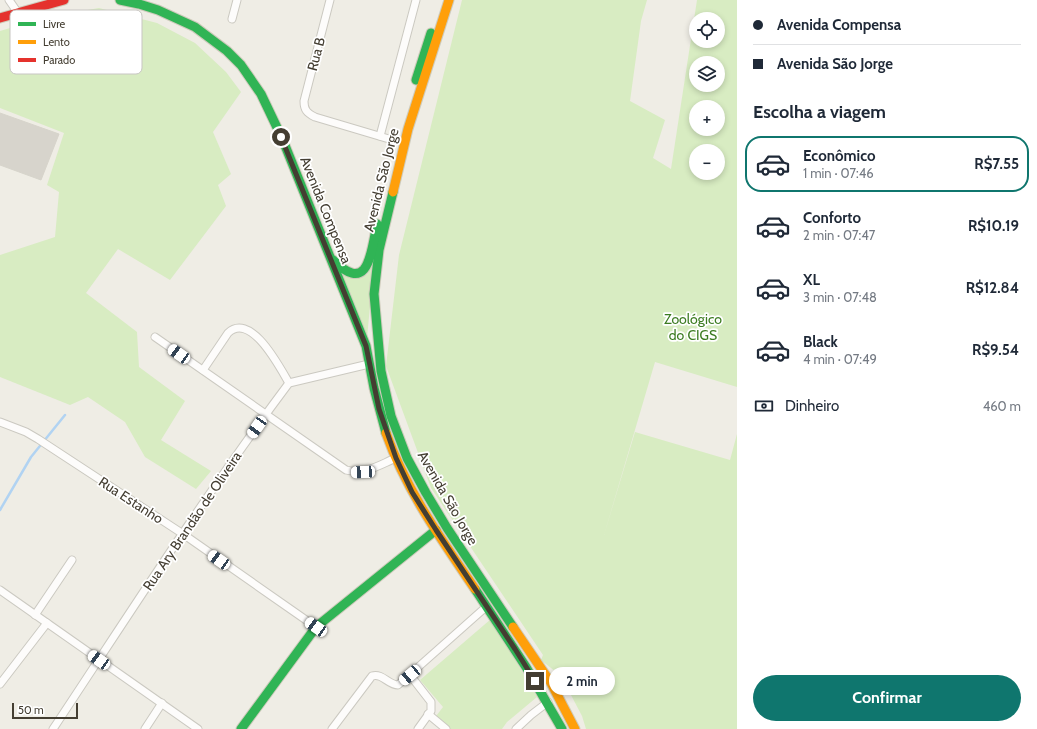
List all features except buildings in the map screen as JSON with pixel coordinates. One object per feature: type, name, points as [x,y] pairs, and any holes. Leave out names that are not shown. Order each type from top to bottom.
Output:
[{"type":"main road","points":[[24,10],[36,4],[64,0]]},
{"type":"main road","name":"Avenida Compensa","points":[[120,0],[131,1],[154,8],[179,18],[202,31],[223,47],[239,63],[254,82],[275,123],[366,346]]},
{"type":"main road","points":[[329,255],[341,268],[348,273],[355,275],[362,272],[366,265],[421,62],[442,0]]},
{"type":"main road","name":"Avenida São Jorge","points":[[450,0],[408,129],[379,250],[374,294],[381,371],[391,416],[398,435],[426,493],[447,528],[551,683],[575,729]]},
{"type":"main road","points":[[0,18],[10,15]]},
{"type":"main road","name":"Avenida São Jorge","points":[[366,346],[379,409],[396,458],[412,492],[522,660],[548,702],[562,729]]},
{"type":"main road","points":[[241,729],[316,627],[436,530]]},
{"type":"street","points":[[9,0],[16,10]]},
{"type":"street","points":[[232,19],[237,0]]},
{"type":"street","name":"Rua B","points":[[330,0],[304,101],[304,108],[308,114],[315,117],[380,136]]},
{"type":"street","points":[[389,139],[380,136],[416,0]]},
{"type":"street","points":[[203,370],[228,333],[231,330],[241,328],[262,342],[289,383],[369,364]]},
{"type":"street","points":[[155,337],[346,470],[363,472],[396,458]]},
{"type":"street","name":"Rua Ary Brandão de Oliveira","points":[[52,729],[183,534],[265,415],[289,383]]},
{"type":"street","name":"Rua Estanho","points":[[0,422],[26,432],[38,439],[183,534],[316,627]]},
{"type":"street","points":[[35,615],[72,560]]},
{"type":"street","points":[[1,592],[198,729]]},
{"type":"street","points":[[332,729],[372,676],[382,677],[396,685],[410,675],[487,606]]},
{"type":"street","points":[[0,684],[47,623]]},
{"type":"street","points":[[410,675],[431,702],[432,706],[418,729]]},
{"type":"street","points":[[516,729],[548,702]]},
{"type":"street","points":[[145,729],[162,703]]},
{"type":"street","points":[[428,714],[446,729]]},
{"type":"green space","name":"Zoológico do CIGS","points":[[462,0],[647,0],[641,21],[630,101],[665,120],[653,158],[671,169],[690,48],[725,48],[725,12],[695,12],[697,0],[737,0],[737,387],[655,362],[604,535],[635,432],[730,460],[737,434],[737,729],[586,729],[582,716],[561,676],[541,660],[543,655],[431,488],[386,366],[399,255]]},
{"type":"green space","points":[[99,8],[107,10],[87,10]]},
{"type":"green space","points":[[142,19],[157,23],[195,43],[226,72],[241,92],[213,132],[231,174],[218,185],[226,206],[170,280],[118,249],[86,293],[137,332],[139,367],[185,401],[161,440],[211,471],[196,489],[145,457],[125,422],[88,397],[70,405],[0,377],[0,255],[55,237],[59,192],[47,185],[64,133],[0,108],[0,31],[10,28],[10,74],[142,74]]},
{"type":"green space","points":[[376,243],[367,338],[341,272],[359,278],[368,274]]},
{"type":"green space","points":[[491,619],[537,697],[507,722],[502,729],[446,729],[433,720],[443,707],[420,680]]},
{"type":"waterway","points":[[0,510],[31,457],[65,415]]},
{"type":"traffic: fast","points":[[120,0],[158,10],[195,27],[227,51],[241,65],[261,94],[282,138],[366,346],[374,388],[386,433]]},
{"type":"traffic: fast","points":[[416,80],[431,33]]},
{"type":"traffic: fast","points":[[393,192],[379,250],[374,294],[381,371],[391,416],[407,458],[426,493],[447,528],[513,627]]},
{"type":"traffic: fast","points":[[333,260],[345,270],[354,274],[361,272],[366,266],[370,257],[377,224]]},
{"type":"traffic: fast","points":[[241,729],[316,627],[436,530]]},
{"type":"traffic: fast","points":[[475,589],[526,667],[562,729]]},
{"type":"traffic: slow","points":[[393,192],[408,129],[449,0]]},
{"type":"traffic: slow","points":[[386,433],[394,454],[425,514],[475,589]]},
{"type":"traffic: slow","points":[[513,627],[551,683],[575,729]]},
{"type":"traffic: jam","points":[[28,10],[64,0]]},
{"type":"traffic: jam","points":[[0,18],[10,15]]},
{"type":"route","points":[[281,137],[366,346],[379,409],[396,458],[412,492],[535,681]]}]
